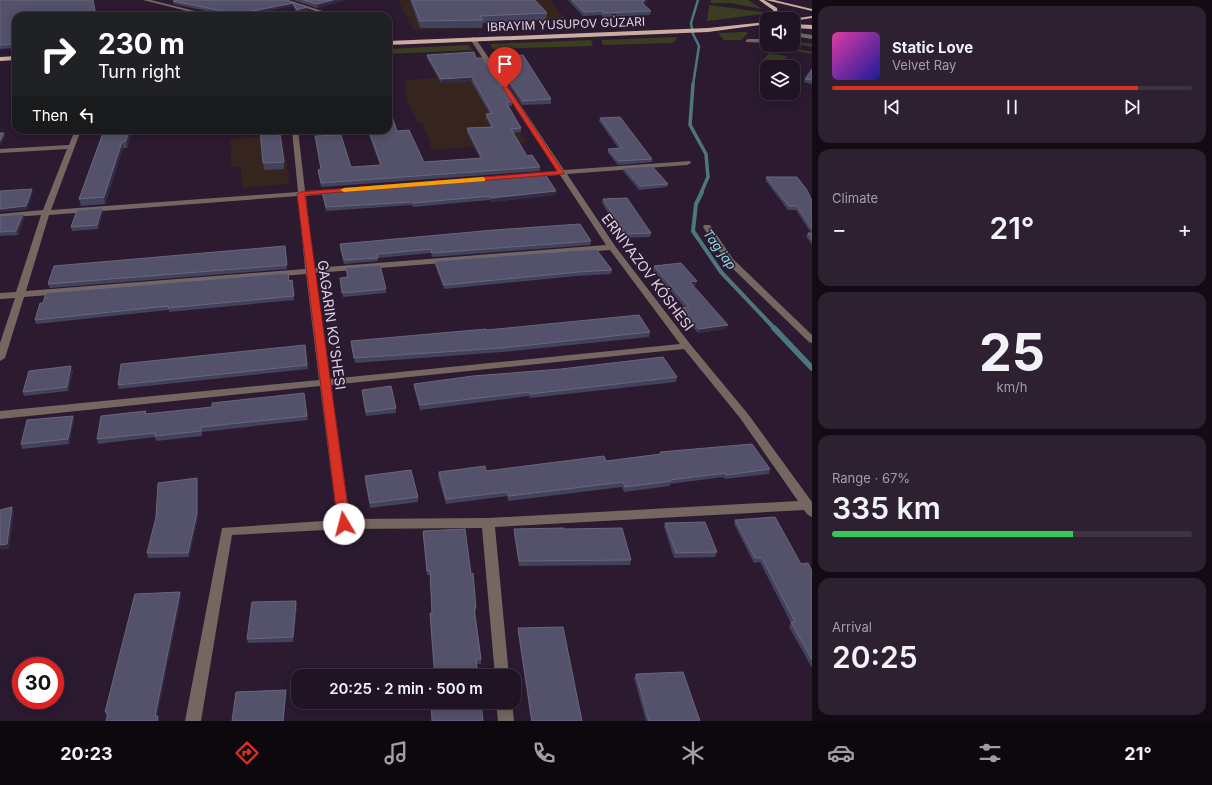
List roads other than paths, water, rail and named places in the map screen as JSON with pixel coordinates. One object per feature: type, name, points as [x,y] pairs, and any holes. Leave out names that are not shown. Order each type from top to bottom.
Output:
[{"type":"main road","points":[[761,0],[775,9],[776,12]]},
{"type":"main road","points":[[768,0],[812,10]]},
{"type":"main road","points":[[785,0],[812,6]]},
{"type":"main road","points":[[800,19],[812,17]]},
{"type":"main road","points":[[392,43],[708,30],[760,23]]},
{"type":"main road","points":[[744,26],[760,26]]},
{"type":"main road","points":[[800,26],[812,27]]},
{"type":"main road","points":[[0,59],[12,58]]},
{"type":"street","points":[[145,0],[195,12]]},
{"type":"street","points":[[283,0],[323,12]]},
{"type":"street","points":[[160,4],[174,1]]},
{"type":"street","points":[[800,35],[812,37]]},
{"type":"street","name":"ERNIYAZOV KÓSHESI","points":[[474,39],[561,173],[612,247],[687,346],[744,416],[810,509]]},
{"type":"street","points":[[800,40],[812,43]]},
{"type":"street","points":[[748,41],[760,41]]},
{"type":"street","points":[[0,358],[46,213],[77,134]]},
{"type":"street","name":"GAGARIN KO'SHESI","points":[[295,134],[310,271],[344,524]]},
{"type":"street","points":[[0,150],[72,147]]},
{"type":"street","points":[[522,176],[687,163]]},
{"type":"street","points":[[0,216],[340,191]]},
{"type":"street","points":[[707,227],[730,261],[812,340]]},
{"type":"street","points":[[0,296],[612,247]]},
{"type":"street","points":[[0,414],[326,383],[687,346]]},
{"type":"street","points":[[193,721],[226,531],[344,524],[488,523],[810,509]]},
{"type":"street","points":[[488,523],[501,669]]},
{"type":"street","points":[[505,709],[506,721]]},
{"type":"waterway","name":"Tag jap","points":[[693,85],[699,46],[693,34],[691,23],[698,0]]},
{"type":"waterway","name":"Tag jap","points":[[693,84],[690,125],[706,154],[708,177],[701,193]]},
{"type":"waterway","name":"Tag jap","points":[[702,192],[696,204],[693,231],[721,272],[775,329]]},
{"type":"waterway","name":"Tag jap","points":[[774,328],[812,368]]}]
